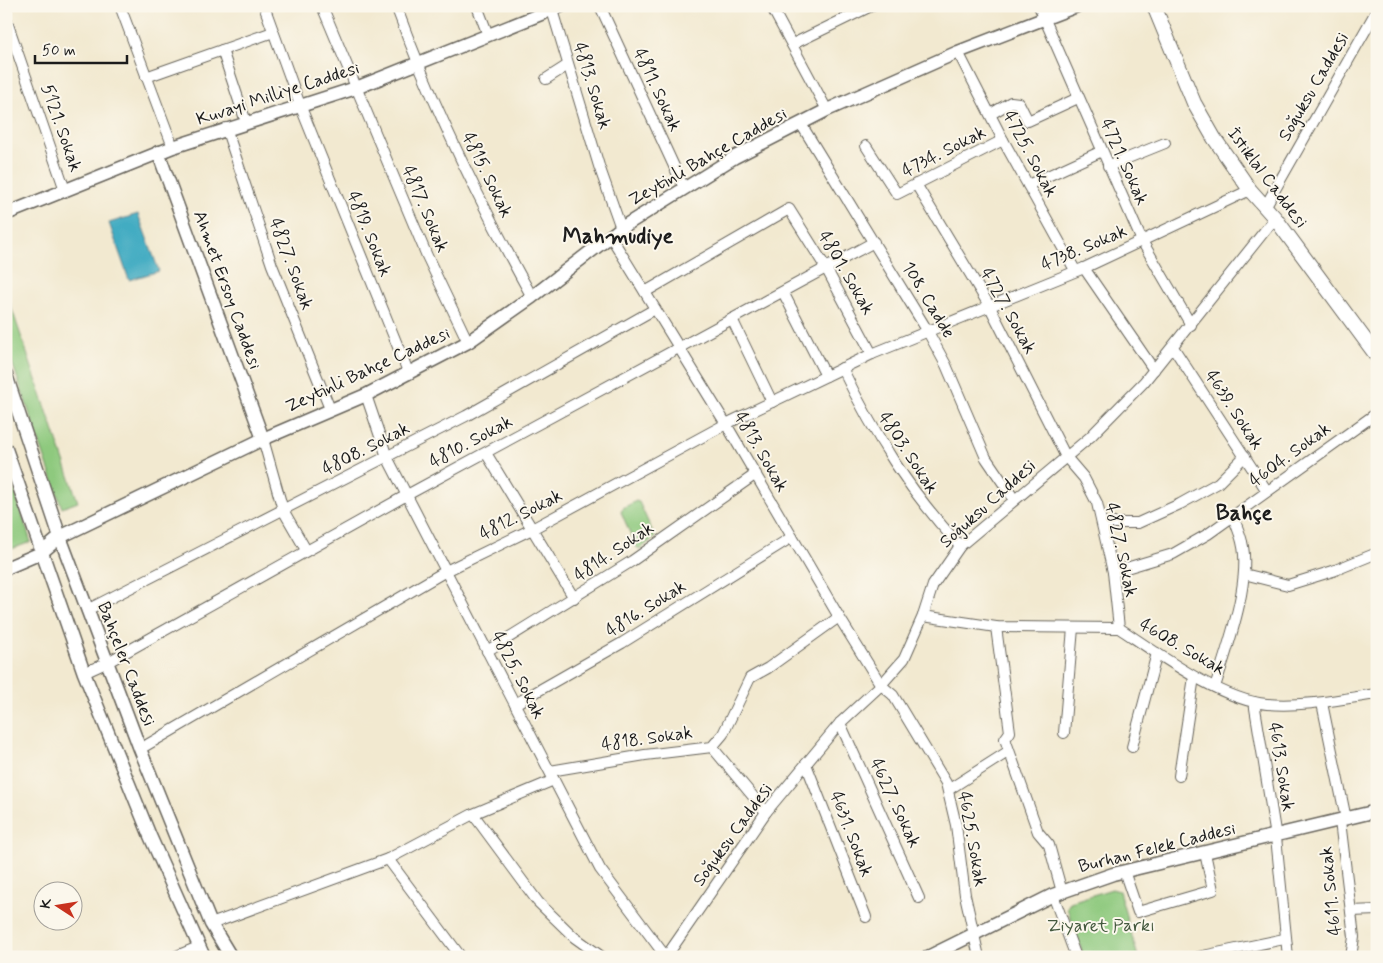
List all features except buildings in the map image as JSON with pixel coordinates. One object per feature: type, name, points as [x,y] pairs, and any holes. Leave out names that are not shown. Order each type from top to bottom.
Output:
[{"type":"main road","name":"İstiklal Caddesi","points":[[1154,6],[1194,103],[1214,138],[1250,190],[1275,218],[1377,356]]},
{"type":"street","points":[[120,6],[172,147]]},
{"type":"street","name":"4819. Sokak","points":[[264,6],[300,105],[409,374]]},
{"type":"street","name":"4817. Sokak","points":[[322,6],[427,256],[468,342]]},
{"type":"street","name":"4815. Sokak","points":[[396,6],[417,65],[485,210],[532,297]]},
{"type":"street","points":[[477,6],[488,36]]},
{"type":"street","name":"4811. Sokak","points":[[600,6],[684,188]]},
{"type":"street","points":[[771,6],[827,110]]},
{"type":"street","points":[[793,44],[871,6]]},
{"type":"street","name":"Zeytinli Bahçe Caddesi","points":[[6,568],[42,553],[60,537],[263,439],[366,395],[468,342],[532,297],[621,228],[735,157],[827,110],[958,52],[1042,12],[1077,6]]},
{"type":"street","name":"Kuvayi Milliye Caddesi","points":[[6,214],[158,152],[226,128],[356,88],[556,8]]},
{"type":"street","name":"4813. Sokak","points":[[556,8],[568,64],[599,166],[621,228]]},
{"type":"street","name":"Soğuksu Caddesi","points":[[1265,207],[1377,10]]},
{"type":"street","name":"4721. Sokak","points":[[1042,12],[1142,241],[1191,325]]},
{"type":"street","name":"5121. Sokak","points":[[6,20],[65,190]]},
{"type":"street","points":[[146,77],[273,32]]},
{"type":"street","points":[[222,50],[246,122]]},
{"type":"street","name":"4725. Sokak","points":[[958,52],[1028,185],[1079,269],[1154,370]]},
{"type":"street","points":[[546,79],[568,64]]},
{"type":"street","points":[[991,114],[1011,102],[1019,103],[1028,121],[1078,98]]},
{"type":"street","name":"108. Cadde","points":[[801,124],[928,330],[946,365],[986,458],[1014,499]]},
{"type":"street","name":"4827. Sokak","points":[[226,128],[272,265],[330,409]]},
{"type":"street","name":"4734. Sokak","points":[[866,146],[897,194],[1003,140]]},
{"type":"street","points":[[1108,166],[1165,142]]},
{"type":"street","points":[[1028,185],[1102,151]]},
{"type":"street","name":"Ahmet Ersoy Caddesi","points":[[158,152],[263,439]]},
{"type":"street","name":"4727. Sokak","points":[[916,184],[990,307],[1066,457]]},
{"type":"street","name":"4738. Sokak","points":[[928,330],[990,307],[1079,269],[1250,190]]},
{"type":"street","name":"4801. Sokak","points":[[645,292],[789,209],[826,268],[872,354]]},
{"type":"street","name":"Soğuksu Caddesi","points":[[666,957],[766,812],[840,723],[881,685],[904,659],[923,616],[932,585],[960,546],[1090,437],[1173,348],[1275,218]]},
{"type":"street","name":"4813. Sokak","points":[[611,237],[726,424],[881,685]]},
{"type":"street","name":"4810. Sokak","points":[[84,673],[108,662],[306,550],[874,242]]},
{"type":"street","points":[[783,292],[826,376]]},
{"type":"street","name":"4808. Sokak","points":[[88,610],[466,416],[655,309]]},
{"type":"street","points":[[732,319],[772,402]]},
{"type":"street","name":"4812. Sokak","points":[[140,749],[446,571],[532,529],[726,424],[872,354],[928,330]]},
{"type":"street","name":"4639. Sokak","points":[[1173,348],[1267,491]]},
{"type":"street","name":"4803. Sokak","points":[[842,368],[867,420],[892,462],[928,511],[960,546]]},
{"type":"street","name":"Bahçeler Caddesi","points":[[6,375],[60,537],[140,749],[211,924],[231,957]]},
{"type":"street","name":"4825. Sokak","points":[[366,395],[387,457],[600,869],[666,957]]},
{"type":"street","name":"4604. Sokak","points":[[1113,572],[1173,554],[1208,534],[1377,413]]},
{"type":"street","points":[[263,439],[284,510],[306,550]]},
{"type":"street","points":[[486,453],[574,598]]},
{"type":"street","points":[[7,456],[84,673],[201,952],[174,957]]},
{"type":"street","points":[[1102,523],[1138,523],[1180,504],[1218,483],[1245,456]]},
{"type":"street","name":"4827. Sokak","points":[[1066,457],[1084,478],[1097,503],[1113,572],[1119,628]]},
{"type":"street","name":"4814. Sokak","points":[[487,651],[632,561],[756,474]]},
{"type":"street","points":[[1215,687],[1233,628],[1244,574],[1243,543],[1233,516]]},
{"type":"street","name":"4816. Sokak","points":[[515,704],[622,643],[792,537]]},
{"type":"street","points":[[1244,574],[1288,585],[1332,571],[1377,553]]},
{"type":"street","points":[[923,616],[996,628],[1119,628]]},
{"type":"street","name":"4818. Sokak","points":[[211,924],[388,859],[552,775],[645,754],[712,747],[723,734],[750,678],[768,668],[839,617]]},
{"type":"street","points":[[996,628],[1010,732],[1005,739],[1038,832],[1049,845],[1058,894],[1076,957]]},
{"type":"street","points":[[1064,733],[1072,628]]},
{"type":"street","name":"4608. Sokak","points":[[1119,628],[1194,677],[1254,702],[1268,704],[1322,703],[1377,694]]},
{"type":"street","points":[[1132,747],[1157,653]]},
{"type":"street","points":[[1179,776],[1194,677]]},
{"type":"street","name":"4625. Sokak","points":[[881,685],[893,695],[939,770],[948,790],[956,825],[965,895],[979,957]]},
{"type":"street","name":"4613. Sokak","points":[[1254,702],[1276,837]]},
{"type":"street","name":"4611. Sokak","points":[[1322,703],[1343,820],[1354,937],[1351,957]]},
{"type":"street","name":"4627. Sokak","points":[[840,723],[919,898]]},
{"type":"street","points":[[712,747],[766,812]]},
{"type":"street","points":[[948,790],[1009,751]]},
{"type":"street","name":"4631. Sokak","points":[[806,764],[866,916]]},
{"type":"street","name":"Burhan Felek Caddesi","points":[[928,957],[1058,894],[1124,871],[1276,837],[1377,811]]},
{"type":"street","points":[[473,814],[538,902],[574,937],[602,957]]},
{"type":"street","points":[[1276,837],[1284,938],[1288,957]]},
{"type":"street","points":[[1124,871],[1138,912],[1213,890],[1205,853]]},
{"type":"street","points":[[388,859],[461,957]]},
{"type":"street","points":[[1351,911],[1377,910]]},
{"type":"street","points":[[1198,957],[1284,938]]},
{"type":"green space","points":[[6,292],[78,502],[62,508],[6,345]]},
{"type":"green space","points":[[6,465],[31,542],[6,551]]},
{"type":"green space","points":[[636,501],[639,502],[655,537],[640,549],[636,547],[621,512],[623,508]]},
{"type":"green space","name":"Ziyaret Parkı","points":[[1112,889],[1119,891],[1138,957],[1084,957],[1067,908],[1070,902]]},
{"type":"water","points":[[138,214],[159,271],[129,280],[109,223]]},
{"type":"district","name":"Mahmudiye","points":[[618,237]]},
{"type":"district","name":"Bahçe","points":[[1244,514]]}]
